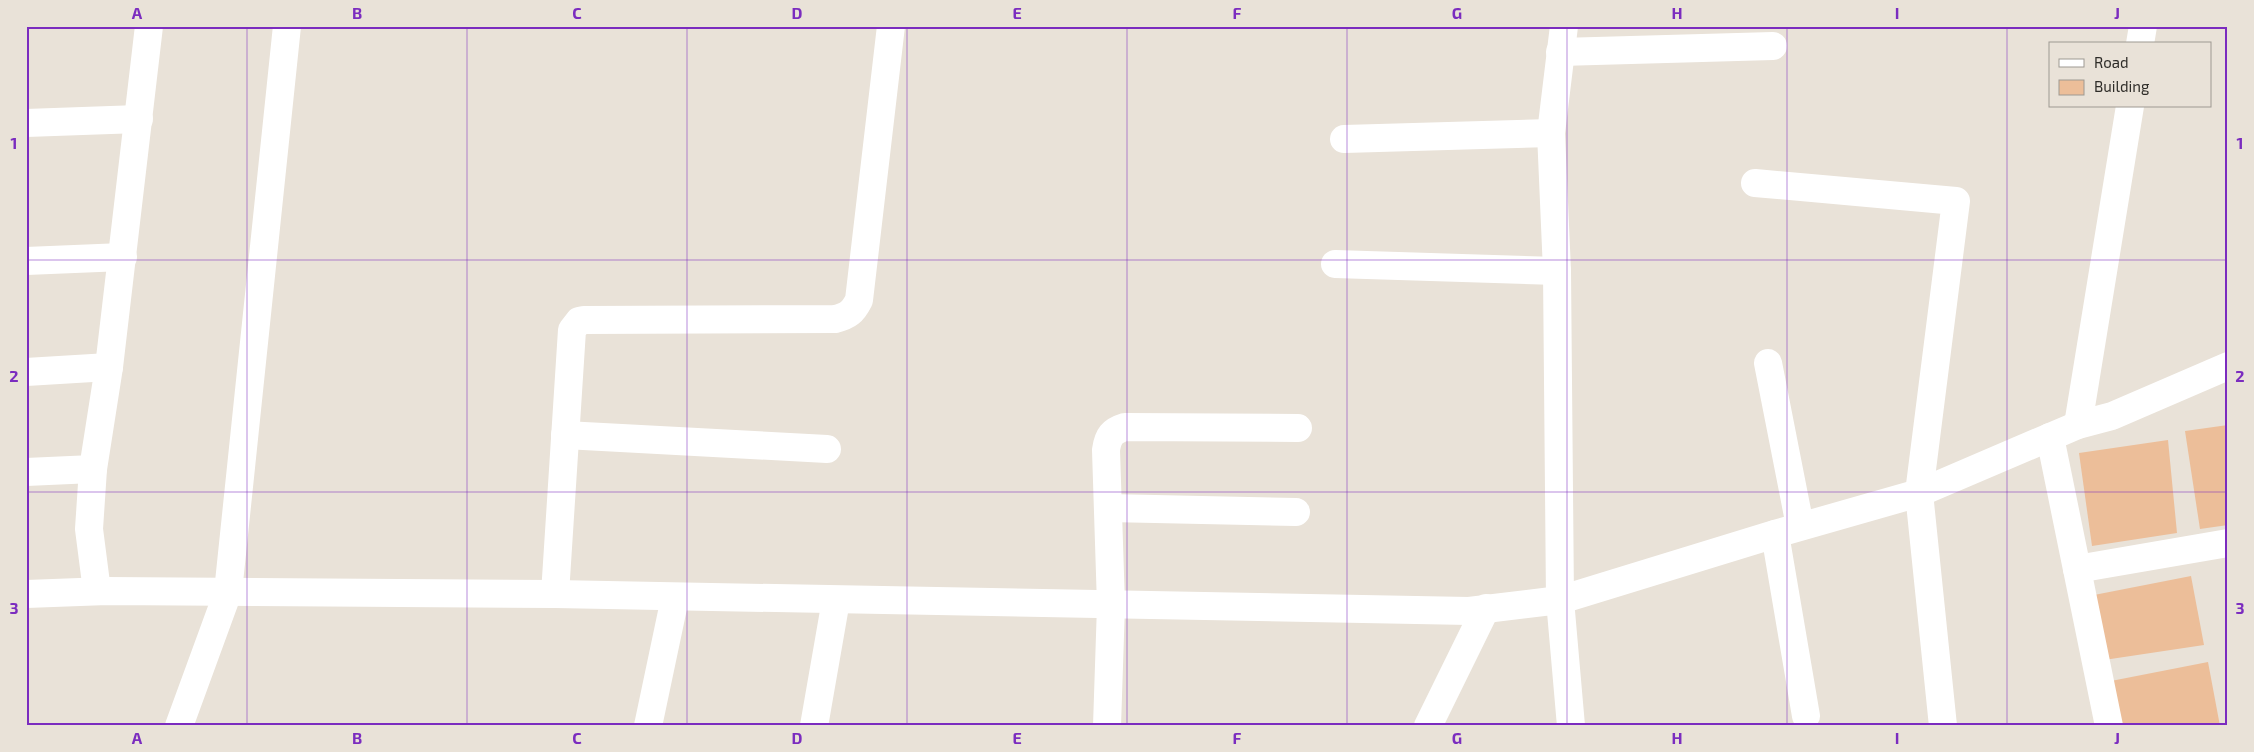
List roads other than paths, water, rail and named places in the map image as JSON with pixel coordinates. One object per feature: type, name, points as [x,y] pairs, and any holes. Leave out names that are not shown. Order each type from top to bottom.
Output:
[{"type":"street","points":[[97,591],[89,529],[94,469],[123,257],[149,26]]},
{"type":"street","points":[[179,726],[228,592],[287,26]]},
{"type":"street","points":[[555,594],[572,330],[579,321],[835,319],[846,317],[854,310],[859,300],[891,26]]},
{"type":"street","points":[[2140,42],[2143,26]]},
{"type":"street","points":[[1571,726],[1560,600],[1557,271],[1551,133],[1562,39],[1773,46]]},
{"type":"street","points":[[2078,425],[2130,108]]},
{"type":"street","points":[[26,123],[139,120]]},
{"type":"street","points":[[1344,139],[1551,133]]},
{"type":"street","points":[[1755,183],[1956,201],[1920,493],[1943,726]]},
{"type":"street","points":[[26,261],[123,257]]},
{"type":"street","points":[[1335,264],[1557,271]]},
{"type":"street","points":[[1768,363],[1788,530],[1806,716]]},
{"type":"street","points":[[26,594],[97,591],[555,594],[675,598],[1469,611],[1560,600],[1788,530],[1920,493],[2078,425],[2112,416],[2228,366]]},
{"type":"street","points":[[26,372],[109,367]]},
{"type":"street","points":[[1107,726],[1112,605],[1106,450],[1108,439],[1114,430],[1125,426],[1298,428]]},
{"type":"street","points":[[565,435],[827,449]]},
{"type":"street","points":[[2050,437],[2109,726]]},
{"type":"street","points":[[26,472],[94,469]]},
{"type":"street","points":[[1108,508],[1296,512]]},
{"type":"street","points":[[2077,569],[2228,543]]},
{"type":"street","points":[[648,726],[675,598]]},
{"type":"street","points":[[814,726],[836,600]]},
{"type":"street","points":[[1428,726],[1486,608]]}]
